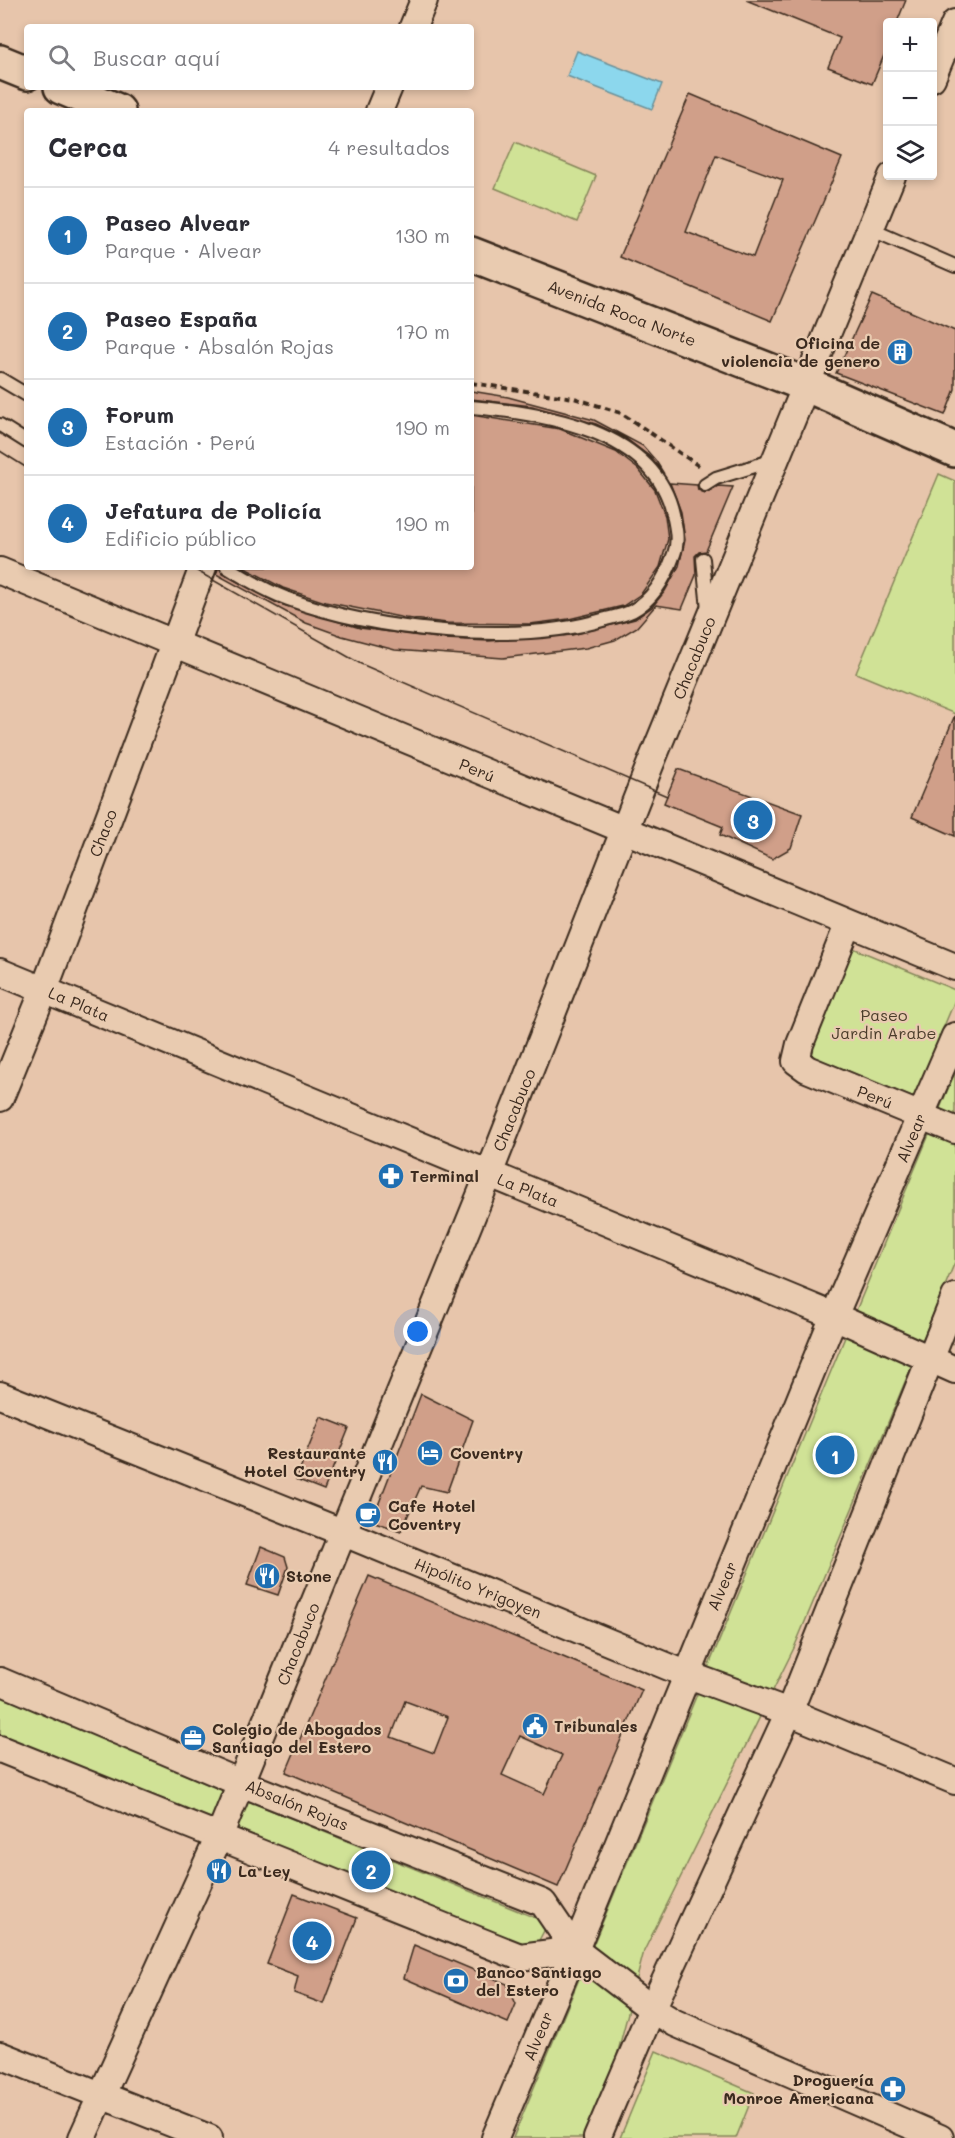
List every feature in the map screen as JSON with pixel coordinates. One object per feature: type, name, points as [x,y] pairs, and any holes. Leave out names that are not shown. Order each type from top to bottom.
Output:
[{"type":"main road","points":[[0,62],[24,72]]},
{"type":"main road","points":[[68,90],[111,108]]},
{"type":"main road","name":"Avenida Roca Norte","points":[[474,255],[807,384],[955,450]]},
{"type":"street","points":[[414,24],[424,0]]},
{"type":"street","points":[[935,72],[955,23]]},
{"type":"street","points":[[380,108],[388,90]]},
{"type":"street","name":"Chacabuco","points":[[82,2138],[218,1839],[489,1174],[709,622],[890,180]]},
{"type":"street","name":"Chaco","points":[[0,1098],[44,990],[202,570]]},
{"type":"street","name":"Perú","points":[[0,571],[175,642],[848,925],[955,967]]},
{"type":"street","name":"Perú","points":[[848,925],[796,1061],[807,1069],[955,1130]]},
{"type":"street","name":"La Plata","points":[[0,972],[834,1316],[955,1370]]},
{"type":"street","name":"Alvear","points":[[495,2138],[575,1950],[834,1316],[955,1036]]},
{"type":"street","points":[[597,2138],[652,2009],[789,1712],[928,1359],[955,1297]]},
{"type":"street","name":"Hipólito Yrigoyen","points":[[0,1395],[955,1781]]},
{"type":"street","name":"Absalón Rojas","points":[[0,1681],[241,1783],[543,1903],[575,1950],[652,2009],[675,2023],[940,2138]]},
{"type":"street","points":[[0,1749],[218,1839],[520,1957],[575,1950]]},
{"type":"street","points":[[0,2055],[209,2138]]},
{"type":"lane","points":[[870,229],[955,266]]},
{"type":"lane","points":[[0,380],[24,393]]},
{"type":"lane","points":[[234,570],[286,598],[334,613],[407,626],[468,631],[538,633],[592,623],[632,611],[663,583],[677,547],[676,528],[669,494],[654,472],[628,451],[586,428],[534,415],[474,407]]},
{"type":"lane","points":[[0,425],[24,440]]},
{"type":"lane","points":[[705,485],[716,478],[776,460]]},
{"type":"lane","points":[[703,559],[709,622]]},
{"type":"green space","points":[[515,142],[596,176],[577,222],[495,188]]},
{"type":"green space","points":[[939,474],[955,481],[955,714],[856,673]]},
{"type":"green space","name":"Paseo Jardin Arabe","points":[[853,948],[955,990],[955,1000],[914,1098],[809,1055]]},
{"type":"green space","points":[[955,1072],[955,1262],[794,1648],[644,1951],[614,2067],[585,2138],[513,2138]]},
{"type":"green space","points":[[0,1693],[214,1787],[548,1923],[534,1950],[0,1739]]},
{"type":"green space","points":[[656,2051],[754,2093],[736,2138],[620,2138]]},
{"type":"water","points":[[577,51],[662,84],[652,109],[567,76]]},
{"type":"building","points":[[746,0],[906,0],[899,18],[883,18],[883,58],[872,84],[828,67],[840,38]]},
{"type":"building","points":[[690,94],[842,158],[772,321],[620,257]],"holes":[[[716,155],[783,180],[753,257],[686,232]]]},
{"type":"building","name":"Oficina de violencia de genero","points":[[872,295],[955,331],[955,389],[945,415],[836,373]]},
{"type":"building","points":[[474,391],[508,397],[594,420],[643,446],[664,474],[649,456],[625,438],[596,424],[532,406],[474,399]]},
{"type":"building","points":[[474,415],[560,429],[616,452],[638,469],[655,490],[665,516],[668,539],[660,567],[641,594],[623,606],[569,619],[530,624],[447,623],[405,618],[325,602],[283,588],[249,570],[474,570]]},
{"type":"building","points":[[670,483],[697,485],[698,490],[705,493],[718,486],[733,487],[706,551],[699,552],[695,556],[696,575],[682,609],[656,605],[637,627],[615,640],[586,648],[503,658],[395,650],[342,636],[306,623],[216,574],[218,570],[221,570],[223,574],[277,603],[360,628],[445,639],[489,641],[572,635],[635,619],[652,607],[665,591],[679,566],[685,540],[681,512]]},
{"type":"building","points":[[955,715],[955,836],[912,817]]},
{"type":"building","points":[[678,769],[802,814],[791,848],[772,859],[720,835],[723,827],[664,803]]},
{"type":"building","name":"Coventry","points":[[421,1394],[473,1420],[447,1492],[421,1486],[401,1531],[372,1521]]},
{"type":"building","points":[[321,1417],[349,1428],[324,1490],[296,1479]]},
{"type":"building","name":"Stone","points":[[261,1547],[285,1557],[288,1567],[278,1595],[247,1585]]},
{"type":"building","name":"Tribunales","points":[[369,1576],[642,1690],[558,1887],[286,1772]],"holes":[[[405,1701],[448,1717],[434,1753],[391,1737]],[[520,1736],[562,1755],[544,1794],[502,1775]]]},
{"type":"building","points":[[294,1894],[357,1918],[324,2004],[294,1993],[298,1976],[267,1964]]},
{"type":"building","name":"Banco Santiago del Estero","points":[[414,1945],[507,1984],[516,2004],[508,2023],[404,1978]]},
{"type":"tram line","points":[[0,451],[24,466]]},
{"type":"tram line","points":[[195,570],[361,664],[667,796]]},
{"type":"place","name":"Oficina de violencia de genero","points":[[900,352]]},
{"type":"place","name":"Forum","points":[[753,820]]},
{"type":"place","name":"Terminal","points":[[391,1176]]},
{"type":"place","name":"Coventry","points":[[430,1453]]},
{"type":"place","name":"Paseo Alvear","points":[[835,1455]]},
{"type":"place","name":"Restaurante Hotel Coventry","points":[[385,1462]]},
{"type":"place","name":"Cafe Hotel Coventry","points":[[368,1515]]},
{"type":"place","name":"Stone","points":[[267,1576]]},
{"type":"place","name":"Tribunales","points":[[535,1726]]},
{"type":"place","name":"Colegio de Abogados Santiago del Estero","points":[[193,1738]]},
{"type":"place","name":"Paseo España","points":[[371,1870]]},
{"type":"place","name":"La Ley","points":[[219,1871]]},
{"type":"place","name":"Jefatura de Policía","points":[[312,1941]]},
{"type":"place","name":"Banco Santiago del Estero","points":[[456,1981]]},
{"type":"place","name":"Droguería Monroe Americana","points":[[893,2089]]}]
